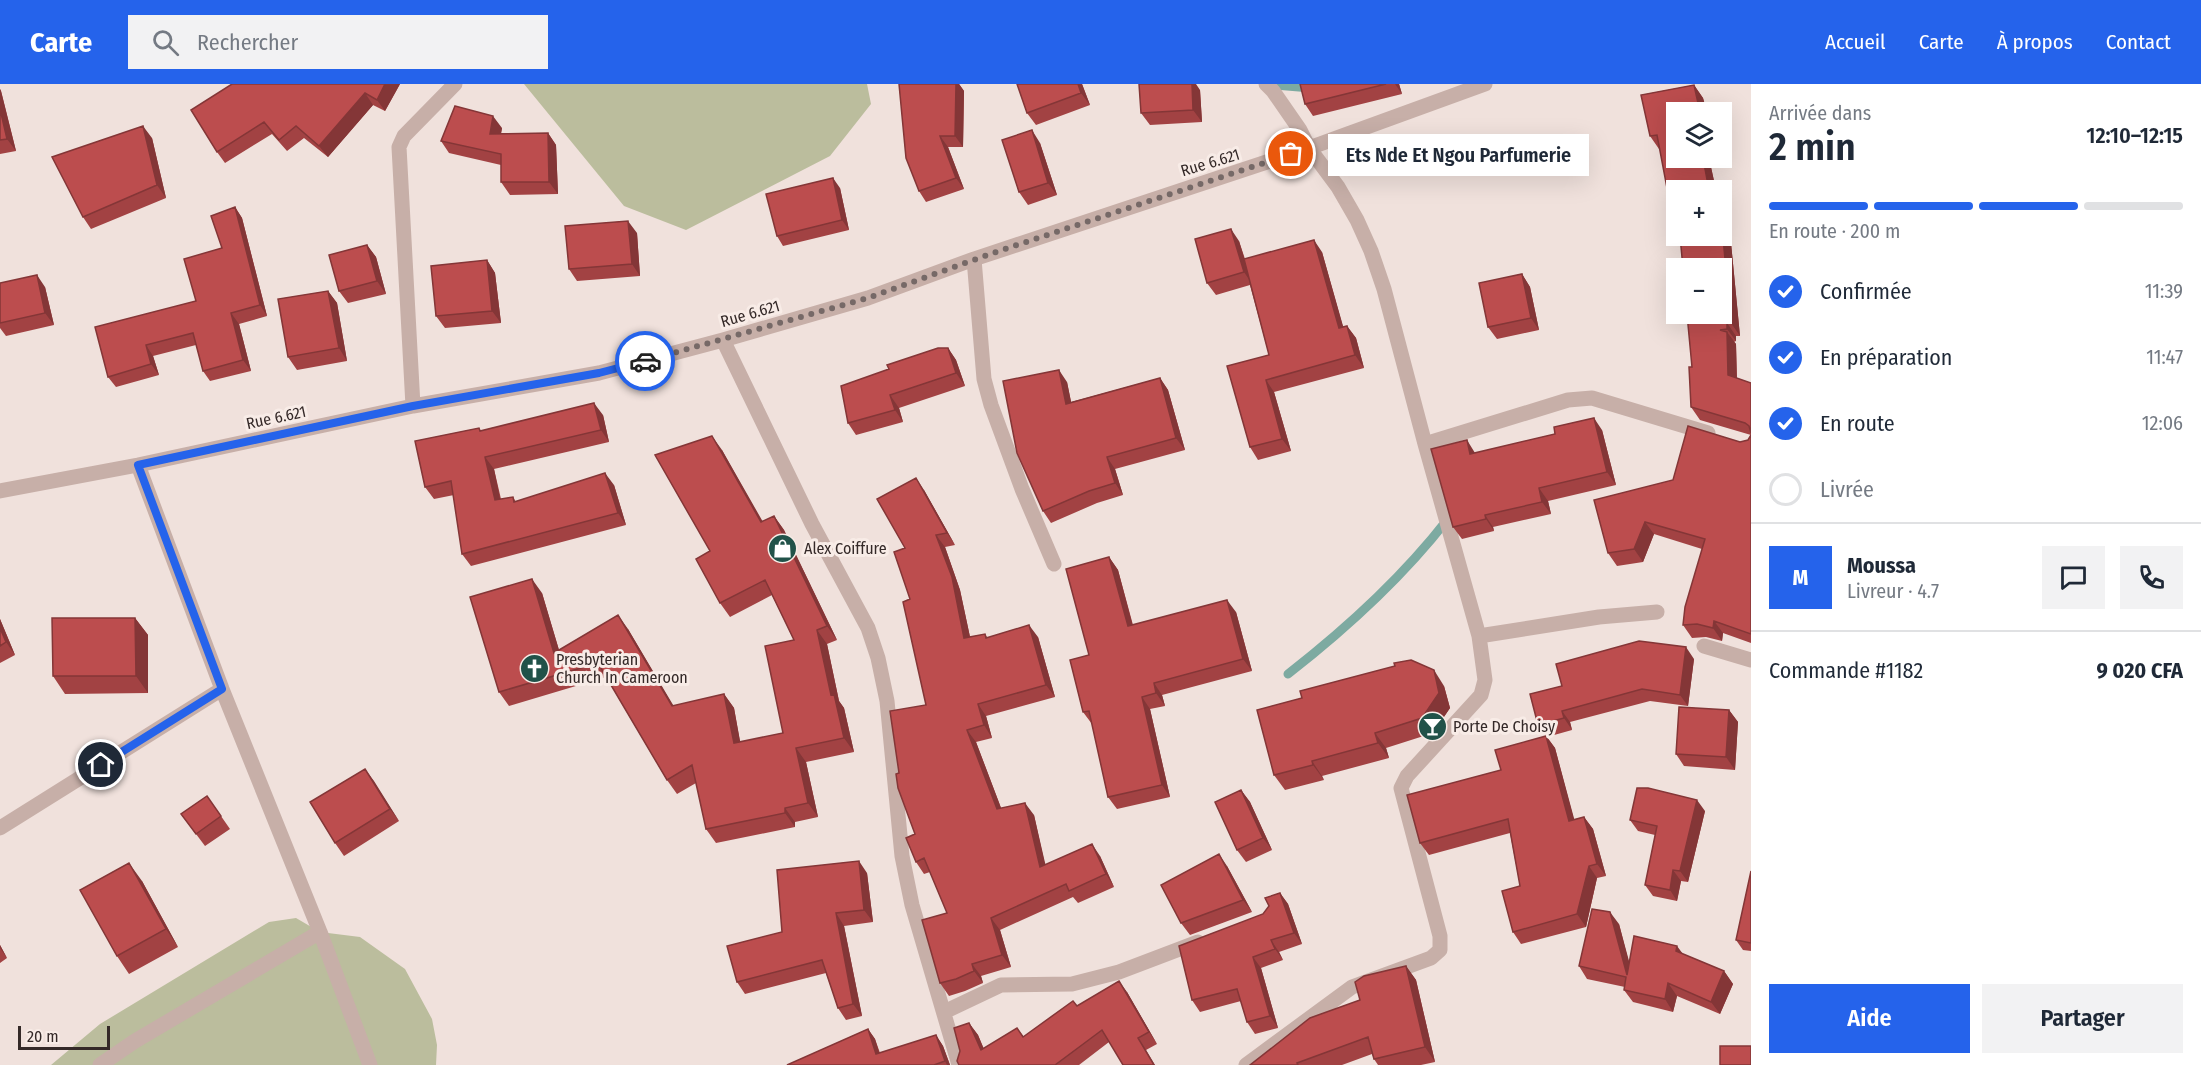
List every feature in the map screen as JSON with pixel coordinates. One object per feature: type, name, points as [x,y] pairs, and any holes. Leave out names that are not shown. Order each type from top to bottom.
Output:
[{"type":"street","points":[[413,406],[399,147],[404,136],[455,84]]},
{"type":"street","points":[[1246,1065],[1352,987],[1431,958],[1440,950],[1440,936],[1401,788],[1407,776],[1481,695],[1485,680],[1479,636],[1384,289],[1371,251],[1357,220],[1338,188],[1266,84]]},
{"type":"street","name":"Rue 6.621","points":[[0,491],[138,465],[413,406],[599,373],[868,298],[974,259],[1309,148],[1485,84]]},
{"type":"street","points":[[974,259],[984,379],[991,405],[1022,489],[1054,564]]},
{"type":"street","points":[[723,339],[812,524],[868,628],[878,658],[887,702],[902,856],[912,905],[959,1065]]},
{"type":"street","points":[[1425,444],[1569,400],[1592,398],[1719,436]]},
{"type":"street","points":[[138,465],[222,689],[320,932],[370,1065]]},
{"type":"street","points":[[1479,636],[1599,618],[1657,612]]},
{"type":"street","points":[[1704,646],[1751,660]]},
{"type":"street","points":[[0,828],[222,689]]},
{"type":"street","points":[[100,1065],[135,1041],[320,932]]},
{"type":"street","points":[[944,1012],[1000,985],[1072,984],[1119,972],[1213,937]]},
{"type":"green space","points":[[524,84],[867,84],[871,104],[830,156],[686,230],[624,206]]},
{"type":"green space","points":[[296,918],[320,932],[360,937],[405,969],[432,1019],[437,1045],[436,1065],[51,1065],[100,1024],[269,922]]},
{"type":"building","points":[[232,84],[385,84],[377,100],[365,93],[319,146],[296,126],[279,140],[264,122],[217,152],[191,110]]},
{"type":"building","points":[[899,84],[956,84],[955,136],[940,136],[956,178],[919,191],[906,158]]},
{"type":"building","points":[[1017,84],[1078,84],[1081,93],[1027,113]]},
{"type":"building","points":[[1139,84],[1192,84],[1193,110],[1141,113]]},
{"type":"building","points":[[1300,84],[1386,84],[1305,104]]},
{"type":"building","points":[[1694,85],[1698,102],[1666,102],[1666,168],[1705,168],[1707,180],[1666,180],[1666,183],[1657,135],[1650,136],[1641,95]]},
{"type":"building","points":[[455,106],[493,116],[490,134],[548,133],[549,182],[501,182],[501,154],[441,141]]},
{"type":"building","points":[[0,109],[7,139],[0,140]]},
{"type":"building","points":[[143,126],[157,185],[83,217],[52,157]]},
{"type":"building","points":[[1032,130],[1048,183],[1019,192],[1002,140]]},
{"type":"building","points":[[833,178],[842,220],[777,236],[766,194]]},
{"type":"building","points":[[235,207],[260,305],[231,313],[243,360],[203,371],[193,333],[146,345],[151,364],[108,377],[95,327],[196,301],[184,259],[222,248],[211,216]]},
{"type":"building","points":[[628,221],[632,264],[569,269],[565,226]]},
{"type":"building","points":[[1231,229],[1244,272],[1207,283],[1195,239]]},
{"type":"building","points":[[1314,240],[1339,328],[1347,326],[1355,355],[1266,380],[1282,439],[1250,447],[1227,366],[1269,355],[1244,259]]},
{"type":"building","points":[[367,245],[377,281],[339,291],[329,255]]},
{"type":"building","points":[[1681,246],[1724,246],[1725,258],[1682,258]]},
{"type":"building","points":[[487,260],[492,311],[436,316],[431,266]]},
{"type":"building","points":[[1522,274],[1531,318],[1488,327],[1479,283]]},
{"type":"building","points":[[37,275],[45,313],[0,323],[0,283]]},
{"type":"building","points":[[328,291],[339,348],[288,357],[278,299]]},
{"type":"building","points":[[1688,324],[1727,324],[1727,329],[1720,330],[1727,332],[1728,375],[1751,383],[1751,433],[1749,426],[1745,423],[1691,407],[1689,367],[1692,367]]},
{"type":"building","points":[[938,348],[948,348],[956,373],[890,395],[895,410],[848,423],[841,386],[889,369],[887,365]]},
{"type":"building","points":[[1059,370],[1066,404],[1160,378],[1176,438],[1107,457],[1115,483],[1089,491],[1043,511],[1017,453],[1003,381]]},
{"type":"building","points":[[594,403],[601,430],[485,457],[495,500],[513,497],[514,502],[605,473],[618,513],[462,554],[451,481],[425,487],[415,441],[479,428],[480,431]]},
{"type":"building","points":[[1594,418],[1607,472],[1539,488],[1542,502],[1485,515],[1486,519],[1453,527],[1431,449],[1467,440],[1470,454],[1555,434],[1554,427]]},
{"type":"building","points":[[1688,426],[1740,442],[1748,440],[1751,435],[1751,634],[1714,621],[1713,628],[1697,624],[1683,625],[1685,607],[1705,539],[1645,522],[1634,549],[1608,553],[1594,500],[1673,480]]},
{"type":"building","points":[[712,436],[761,522],[774,516],[827,626],[817,630],[831,695],[834,694],[844,738],[796,748],[808,803],[785,808],[785,813],[706,829],[692,765],[667,780],[598,663],[499,692],[470,597],[532,579],[554,653],[618,615],[672,706],[724,694],[734,743],[783,733],[765,646],[794,640],[765,580],[720,603],[696,559],[710,551],[655,455]]},
{"type":"building","points":[[916,478],[947,533],[936,535],[952,577],[964,638],[985,634],[986,638],[1029,625],[1046,685],[978,704],[984,725],[967,730],[997,809],[1025,803],[1040,867],[1092,844],[1106,874],[1069,891],[1066,884],[991,918],[1002,955],[972,964],[974,971],[940,983],[922,920],[947,913],[924,858],[916,862],[906,838],[915,834],[898,788],[896,774],[899,773],[890,711],[926,705],[903,602],[910,599],[894,552],[905,548],[877,499]]},
{"type":"building","points":[[1109,557],[1128,626],[1227,600],[1243,659],[1154,683],[1156,693],[1142,697],[1162,785],[1108,797],[1089,711],[1083,712],[1070,660],[1089,655],[1066,569]]},
{"type":"building","points":[[52,618],[135,618],[136,676],[53,676]]},
{"type":"building","points":[[0,628],[6,642],[0,646]]},
{"type":"building","points":[[1639,641],[1686,647],[1680,695],[1642,689],[1562,711],[1564,718],[1538,725],[1530,694],[1562,686],[1556,664]]},
{"type":"building","points":[[1411,660],[1434,670],[1439,693],[1422,718],[1375,733],[1378,743],[1312,761],[1313,765],[1274,775],[1257,710],[1302,698],[1300,691]]},
{"type":"building","points":[[1679,707],[1729,710],[1726,757],[1676,754]]},
{"type":"building","points":[[1546,736],[1569,821],[1584,817],[1597,864],[1589,866],[1577,914],[1513,932],[1502,891],[1520,886],[1508,819],[1420,843],[1407,795],[1501,770],[1495,750]]},
{"type":"building","points":[[365,769],[390,809],[335,843],[310,802]]},
{"type":"building","points":[[1637,788],[1648,788],[1697,800],[1680,871],[1673,870],[1670,890],[1645,885],[1657,826],[1630,820]]},
{"type":"building","points":[[1241,790],[1263,838],[1237,850],[1215,802]]},
{"type":"building","points":[[207,796],[221,816],[196,834],[181,814]]},
{"type":"building","points":[[1219,854],[1243,900],[1181,923],[1161,885]]},
{"type":"building","points":[[859,861],[864,910],[836,913],[853,1004],[838,1008],[822,960],[737,982],[727,946],[782,932],[777,870]]},
{"type":"building","points":[[129,863],[166,929],[117,956],[80,890]]},
{"type":"building","points":[[1751,871],[1751,943],[1736,940]]},
{"type":"building","points":[[1280,893],[1294,933],[1271,940],[1275,949],[1253,957],[1270,1016],[1247,1022],[1237,989],[1192,1000],[1179,946],[1263,914],[1269,906],[1265,898]]},
{"type":"building","points":[[1592,909],[1610,912],[1627,975],[1634,936],[1677,946],[1676,951],[1724,971],[1711,1002],[1668,983],[1665,999],[1624,990],[1626,977],[1579,966]]},
{"type":"building","points":[[1406,966],[1425,1047],[1374,1059],[1368,1037],[1297,1063],[1298,1065],[1250,1065],[1310,1018],[1360,1000],[1355,982],[1364,976]]},
{"type":"building","points":[[1119,981],[1149,1032],[1138,1038],[1154,1065],[1123,1065],[1102,1030],[1055,1065],[959,1065],[957,1061],[960,1051],[954,1028],[969,1023],[981,1050],[1017,1028],[1023,1037],[1073,1001],[1077,1006]]},
{"type":"building","points":[[868,1029],[876,1054],[936,1035],[945,1061],[934,1065],[787,1065]]},
{"type":"building","points":[[1720,1046],[1751,1046],[1751,1065],[1720,1065]]},
{"type":"waterway","points":[[1275,85],[1311,88]]},
{"type":"waterway","points":[[1288,674],[1331,639],[1392,583],[1447,520]]},
{"type":"way so far","points":[[645,361],[868,298],[993,253],[1291,154]]},
{"type":"place","name":"Ets Nde Et Ngou Parfumerie","points":[[1291,154]]},
{"type":"place","name":"Alex Coiffure","points":[[783,548]]},
{"type":"place","name":"Presbyterian Church In Cameroon","points":[[535,668]]},
{"type":"place","name":"Porte De Choisy","points":[[1432,726]]},
{"type":"route","points":[[101,765],[222,689],[138,465],[413,406],[599,373],[645,361]]}]
